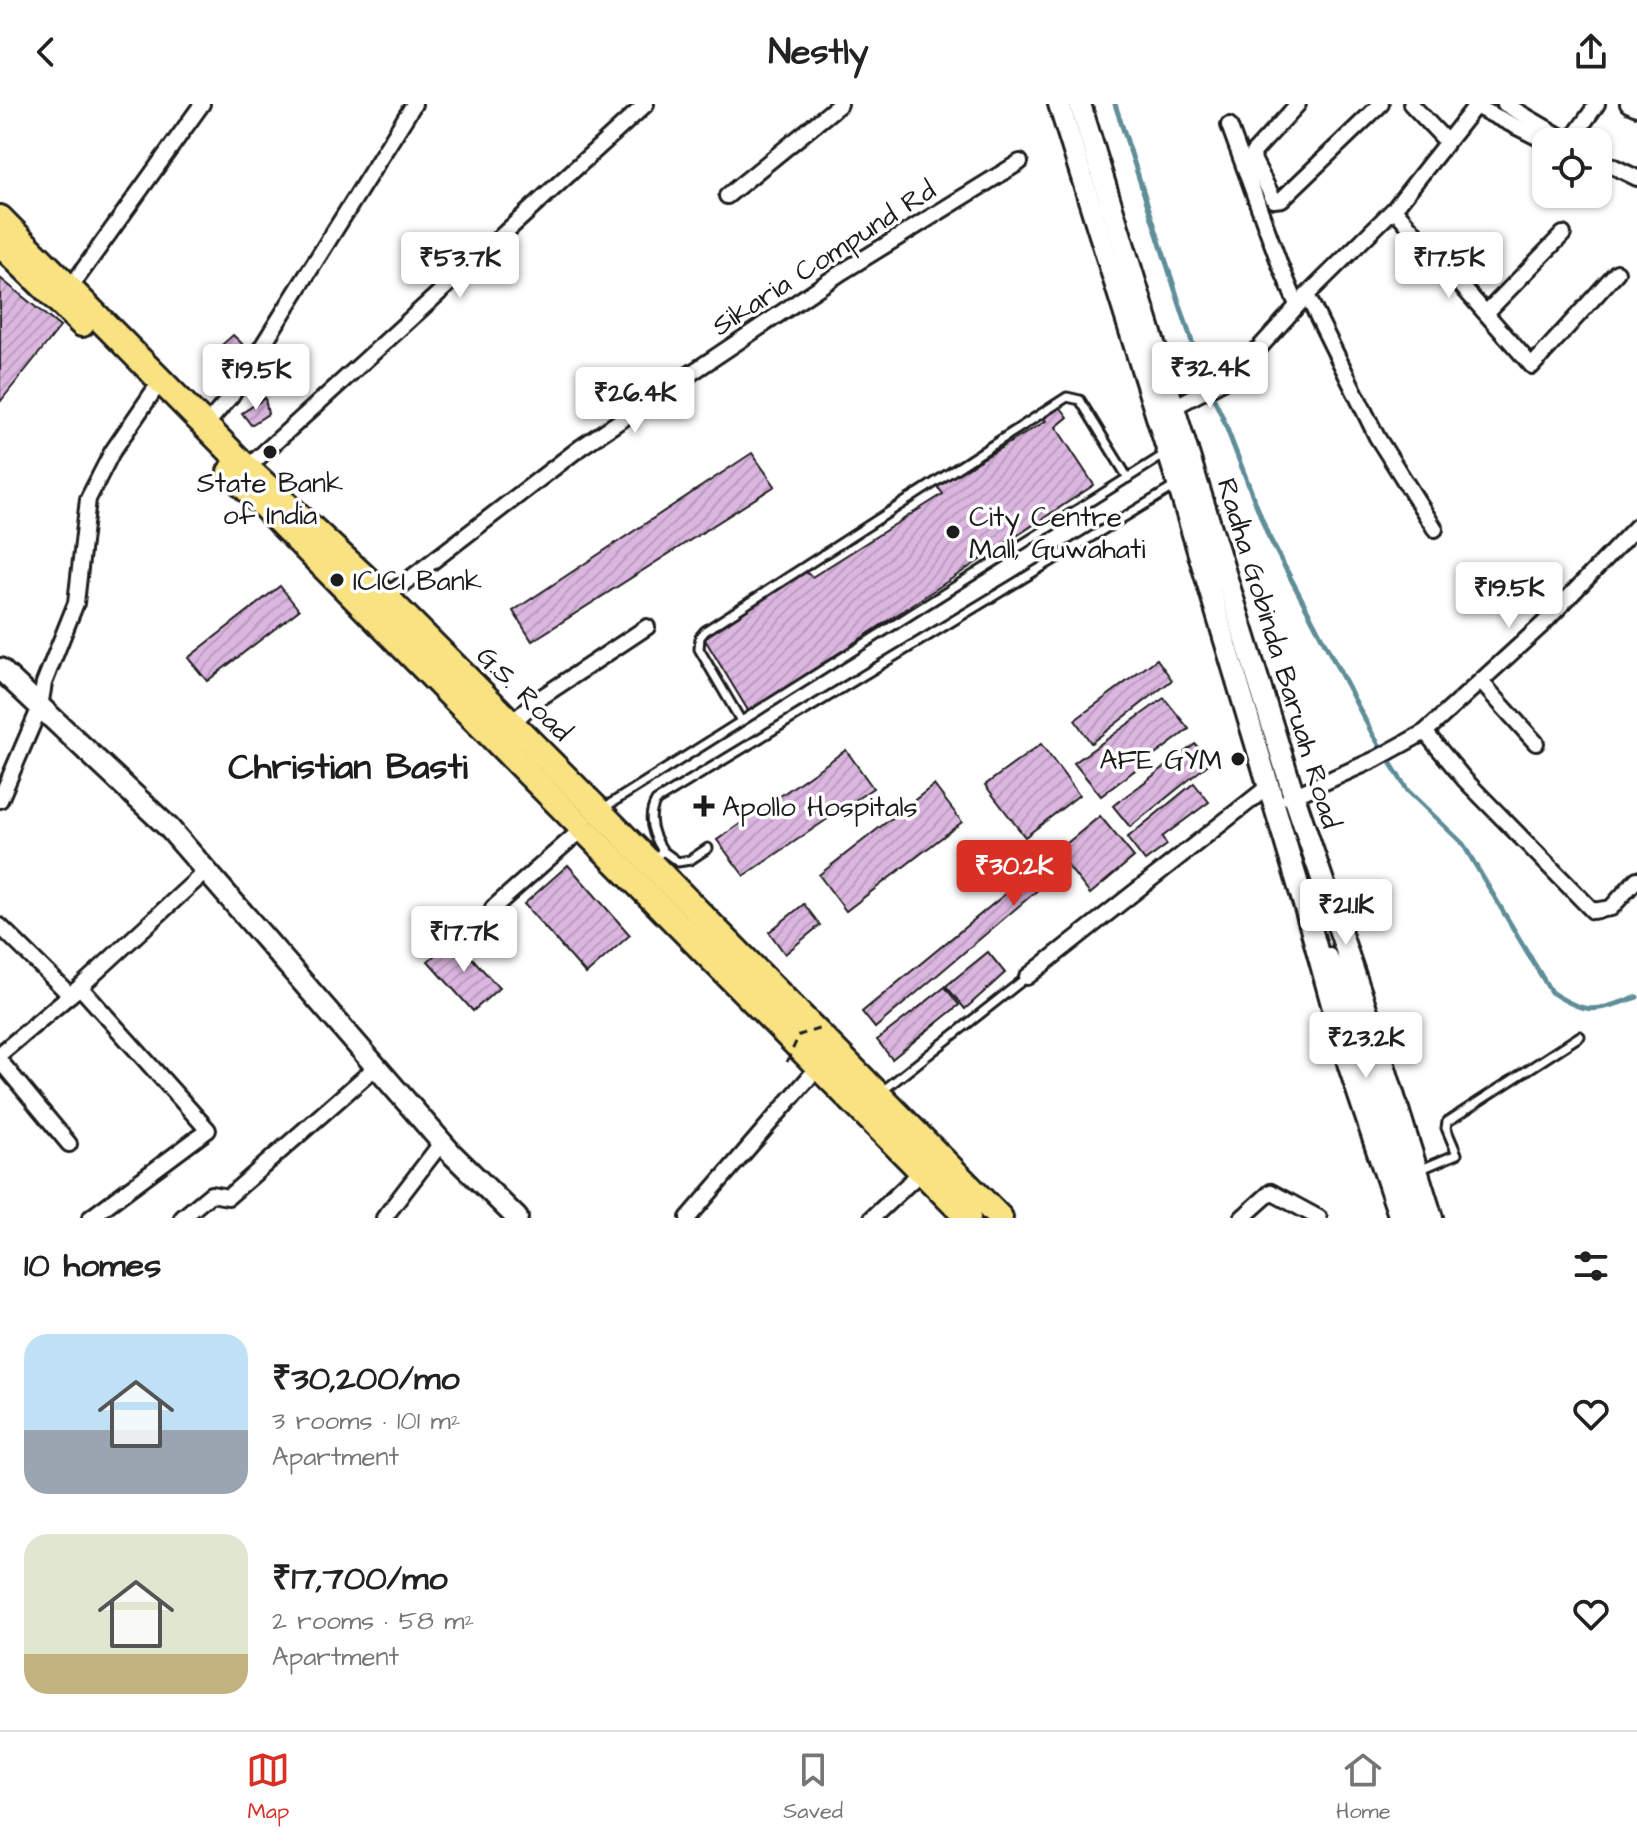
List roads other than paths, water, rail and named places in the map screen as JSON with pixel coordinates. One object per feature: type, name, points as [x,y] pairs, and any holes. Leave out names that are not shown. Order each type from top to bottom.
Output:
[{"type":"main road","name":"Radha Gobinda Baruah Road","points":[[1059,104],[1279,795],[1339,928],[1432,1218]]},
{"type":"main road","name":"Radha Gobinda Baruah Road","points":[[1080,104],[1174,407],[1349,1066],[1400,1218]]},
{"type":"main road","name":"G.S. Road","points":[[0,218],[247,468],[386,597],[599,811],[652,851],[879,1094],[1000,1218]]},
{"type":"main road","name":"G.S. Road","points":[[0,244],[153,392],[581,830],[819,1066],[963,1216]]},
{"type":"main road","points":[[0,669],[169,828],[442,1142],[514,1217]]},
{"type":"main road","points":[[1339,928],[1342,988]]},
{"type":"main road","points":[[1313,934],[1342,988],[1418,1218]]},
{"type":"street","points":[[70,288],[202,104]]},
{"type":"street","points":[[205,426],[231,396],[414,104]]},
{"type":"street","points":[[247,468],[646,104]]},
{"type":"street","points":[[727,196],[840,104]]},
{"type":"street","points":[[1298,104],[1253,153],[1274,200],[1282,199],[1381,104]]},
{"type":"street","points":[[1411,104],[1446,141]]},
{"type":"street","points":[[1580,128],[1597,104]]},
{"type":"street","points":[[1628,104],[1637,108]]},
{"type":"street","points":[[1174,407],[1227,379],[1394,209],[1476,105],[1532,134]]},
{"type":"street","points":[[1510,105],[1547,128]]},
{"type":"street","points":[[1229,125],[1280,265],[1377,437],[1435,529]]},
{"type":"street","name":"Sikaria Compund Rd","points":[[386,597],[581,447],[842,272],[1020,162]]},
{"type":"street","points":[[1612,166],[1637,178]]},
{"type":"street","points":[[1612,175],[1637,187]]},
{"type":"street","points":[[1394,209],[1532,366],[1617,272]]},
{"type":"street","points":[[1486,313],[1563,234]]},
{"type":"street","points":[[0,800],[40,707],[44,683],[76,603],[88,499],[112,452],[153,392]]},
{"type":"street","points":[[1027,977],[1279,795],[1376,759],[1425,732],[1542,625],[1637,526]]},
{"type":"street","points":[[512,723],[537,700],[647,627]]},
{"type":"street","points":[[1481,682],[1536,743]]},
{"type":"street","points":[[1425,732],[1465,780],[1593,911],[1611,908],[1637,879]]},
{"type":"street","points":[[493,908],[581,830]]},
{"type":"street","points":[[0,1054],[75,991],[206,871]]},
{"type":"street","points":[[0,926],[75,991],[208,1130],[90,1218]]},
{"type":"street","points":[[0,1061],[69,1144]]},
{"type":"street","points":[[688,1218],[819,1066]]},
{"type":"street","points":[[182,1218],[211,1194],[228,1197],[376,1067]]},
{"type":"street","points":[[384,1218],[442,1142]]},
{"type":"street","points":[[872,1218],[922,1171]]},
{"type":"street","points":[[1242,1218],[1271,1192],[1319,1218]]},
{"type":"street","points":[[105,1207],[117,1218]]},
{"type":"lane","points":[[741,721],[699,649],[700,637],[705,631],[1067,397],[1080,400],[1128,478]]},
{"type":"lane","points":[[599,811],[1169,452]]},
{"type":"lane","points":[[708,848],[690,860],[678,862],[652,851],[651,816],[656,801],[1178,484]]},
{"type":"lane","points":[[879,1094],[1027,977]]},
{"type":"lane","points":[[1417,1171],[1457,1154],[1446,1128],[1447,1122],[1580,1036]]},
{"type":"waterway","points":[[1115,104],[1203,376],[1222,416],[1268,535],[1373,735],[1408,791],[1463,844],[1551,992],[1575,1005],[1593,1009],[1637,997]]},
{"type":"place","name":"State Bank of India","points":[[270,452]]},
{"type":"place","name":"City Centre Mall, Guwahati","points":[[953,532]]},
{"type":"place","name":"ICICI Bank","points":[[337,580]]},
{"type":"place","name":"AFE GYM","points":[[1238,759]]},
{"type":"place","name":"Apollo Hospitals","points":[[704,806]]},
{"type":"district","name":"Christian Basti","points":[[348,765]]}]
